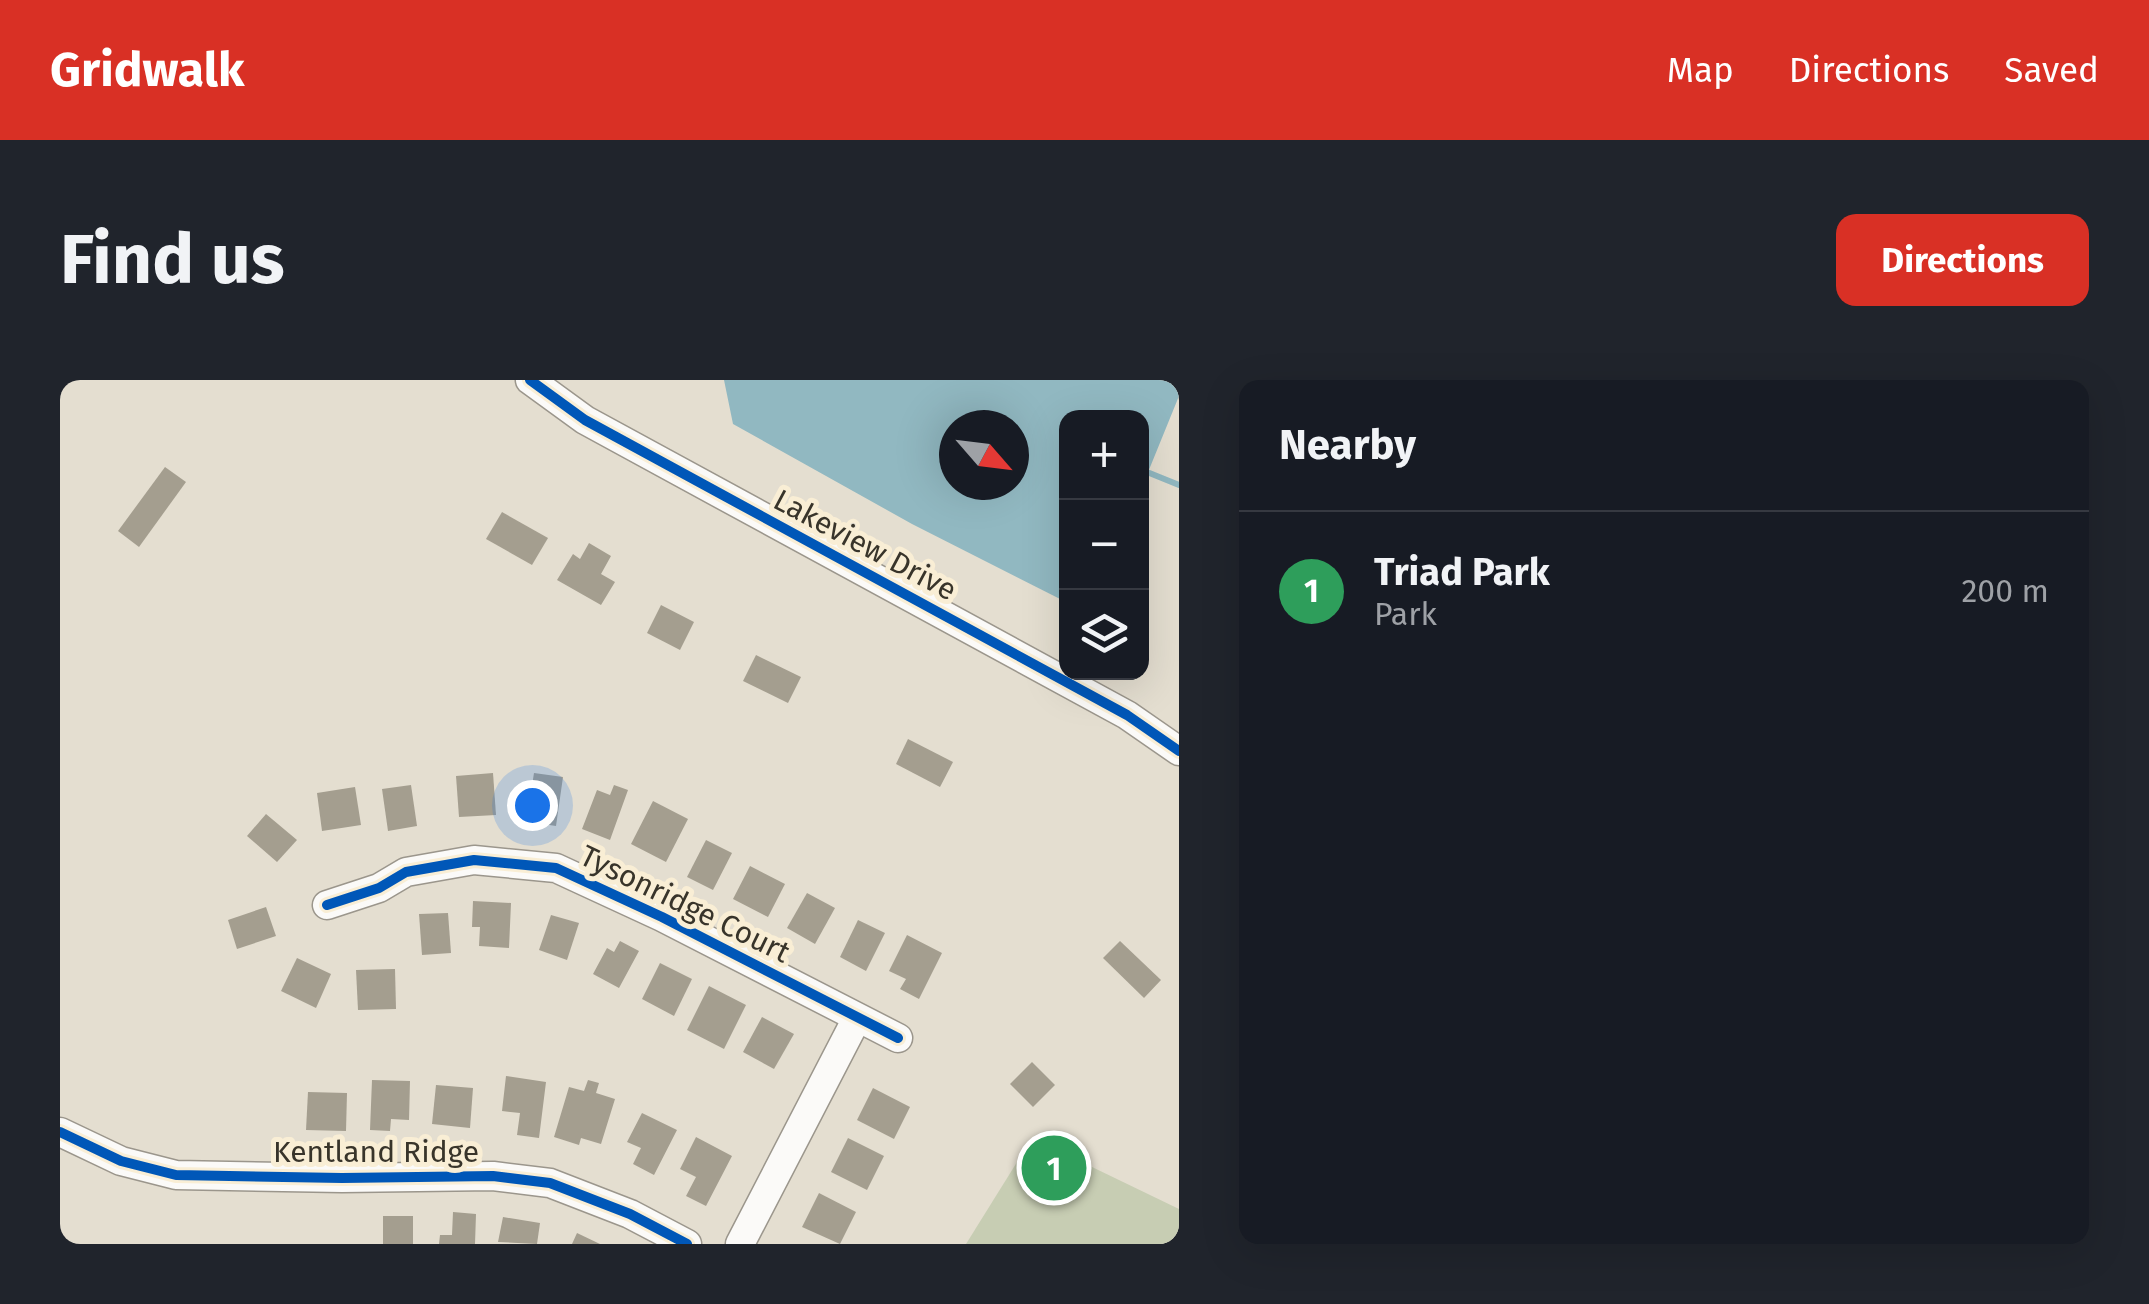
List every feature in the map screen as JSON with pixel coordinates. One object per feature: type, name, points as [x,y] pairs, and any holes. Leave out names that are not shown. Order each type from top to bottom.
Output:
[{"type":"street","name":"Lakeview Drive","points":[[530,380],[584,420],[1127,715],[1179,751]]},
{"type":"street","name":"Tysonridge Court","points":[[327,905],[379,888],[406,872],[474,860],[556,868],[898,1038]]},
{"type":"street","points":[[740,1244],[858,1018]]},
{"type":"street","name":"Kentland Ridge","points":[[60,1132],[121,1161],[176,1175],[493,1176],[550,1183],[630,1214],[687,1244]]},
{"type":"green space","points":[[1032,1138],[1179,1209],[1179,1244],[966,1244]]},
{"type":"water","points":[[724,380],[1179,380],[1179,396],[1149,470],[1149,410],[1059,410],[1059,598],[912,524],[733,424]]},
{"type":"building","points":[[165,467],[186,482],[139,547],[118,531]]},
{"type":"building","points":[[502,512],[548,538],[532,565],[486,539]]},
{"type":"building","points":[[589,543],[611,556],[601,574],[615,582],[601,605],[557,580],[573,554],[580,559]]},
{"type":"building","points":[[661,605],[694,622],[680,650],[647,633]]},
{"type":"building","points":[[756,655],[801,677],[788,703],[743,681]]},
{"type":"building","points":[[908,739],[953,762],[940,787],[896,764]]},
{"type":"building","points":[[493,773],[496,815],[459,817],[456,776]]},
{"type":"building","points":[[534,773],[563,777],[556,826],[536,823],[537,817],[519,814],[523,790],[531,792]]},
{"type":"building","points":[[411,785],[417,826],[388,831],[382,789]]},
{"type":"building","points":[[614,785],[628,790],[610,840],[582,829],[597,790],[610,795]]},
{"type":"building","points":[[355,787],[361,825],[322,831],[317,793]]},
{"type":"building","points":[[653,801],[688,819],[666,862],[631,844]]},
{"type":"building","points":[[266,814],[297,840],[277,862],[247,836]]},
{"type":"building","points":[[706,840],[732,853],[713,890],[687,877]]},
{"type":"building","points":[[750,866],[785,884],[768,917],[733,899]]},
{"type":"building","points":[[807,893],[835,908],[815,944],[787,928]]},
{"type":"building","points":[[473,901],[511,903],[509,948],[479,946],[480,927],[472,927]]},
{"type":"building","points":[[266,907],[276,936],[237,949],[228,920]]},
{"type":"building","points":[[448,913],[451,953],[422,955],[419,914]]},
{"type":"building","points":[[551,915],[579,923],[567,960],[539,950]]},
{"type":"building","points":[[858,920],[885,933],[866,971],[840,957]]},
{"type":"building","points":[[907,935],[942,953],[919,999],[900,989],[906,979],[889,971]]},
{"type":"building","points":[[620,941],[639,951],[619,988],[593,974],[607,948],[614,952]]},
{"type":"building","points":[[1120,941],[1161,980],[1144,998],[1103,958]]},
{"type":"building","points":[[297,958],[331,974],[316,1008],[281,991]]},
{"type":"building","points":[[660,963],[692,979],[674,1016],[642,999]]},
{"type":"building","points":[[395,969],[396,1009],[358,1010],[356,970]]},
{"type":"building","points":[[709,986],[746,1005],[724,1049],[687,1030]]},
{"type":"building","points":[[762,1017],[794,1034],[774,1069],[743,1052]]},
{"type":"building","points":[[1032,1062],[1055,1085],[1033,1107],[1010,1084]]},
{"type":"building","points":[[506,1076],[546,1082],[539,1138],[517,1135],[520,1113],[502,1111]]},
{"type":"building","points":[[372,1080],[410,1081],[409,1120],[391,1119],[390,1131],[370,1130]]},
{"type":"building","points":[[588,1080],[599,1083],[596,1093],[615,1099],[601,1144],[581,1138],[579,1145],[554,1137],[569,1087],[584,1091]]},
{"type":"building","points":[[436,1085],[473,1088],[470,1128],[432,1124]]},
{"type":"building","points":[[873,1088],[910,1107],[894,1139],[857,1120]]},
{"type":"building","points":[[308,1092],[347,1093],[346,1131],[306,1130]]},
{"type":"building","points":[[642,1113],[677,1130],[654,1175],[633,1164],[641,1148],[627,1142]]},
{"type":"building","points":[[696,1137],[732,1156],[706,1206],[686,1196],[696,1177],[680,1169]]},
{"type":"building","points":[[848,1138],[884,1156],[867,1190],[831,1172]]},
{"type":"building","points":[[819,1193],[856,1212],[840,1244],[802,1227]]},
{"type":"building","points":[[453,1212],[476,1214],[475,1244],[439,1244],[440,1235],[452,1235]]},
{"type":"building","points":[[383,1216],[413,1216],[413,1244],[383,1244]]},
{"type":"building","points":[[503,1217],[540,1223],[537,1244],[498,1242]]},
{"type":"building","points":[[577,1233],[600,1244],[572,1244]]},
{"type":"waterway","points":[[1149,473],[1179,485]]},
{"type":"cycle path","points":[[530,380],[585,420],[1127,715],[1179,751]]},
{"type":"cycle path","points":[[327,905],[379,888],[406,872],[474,860],[556,868],[662,917],[898,1038]]},
{"type":"cycle path","points":[[60,1132],[121,1161],[176,1175],[493,1176],[550,1183],[630,1214],[687,1244]]},
{"type":"place","name":"Triad Park","points":[[1054,1168]]}]
